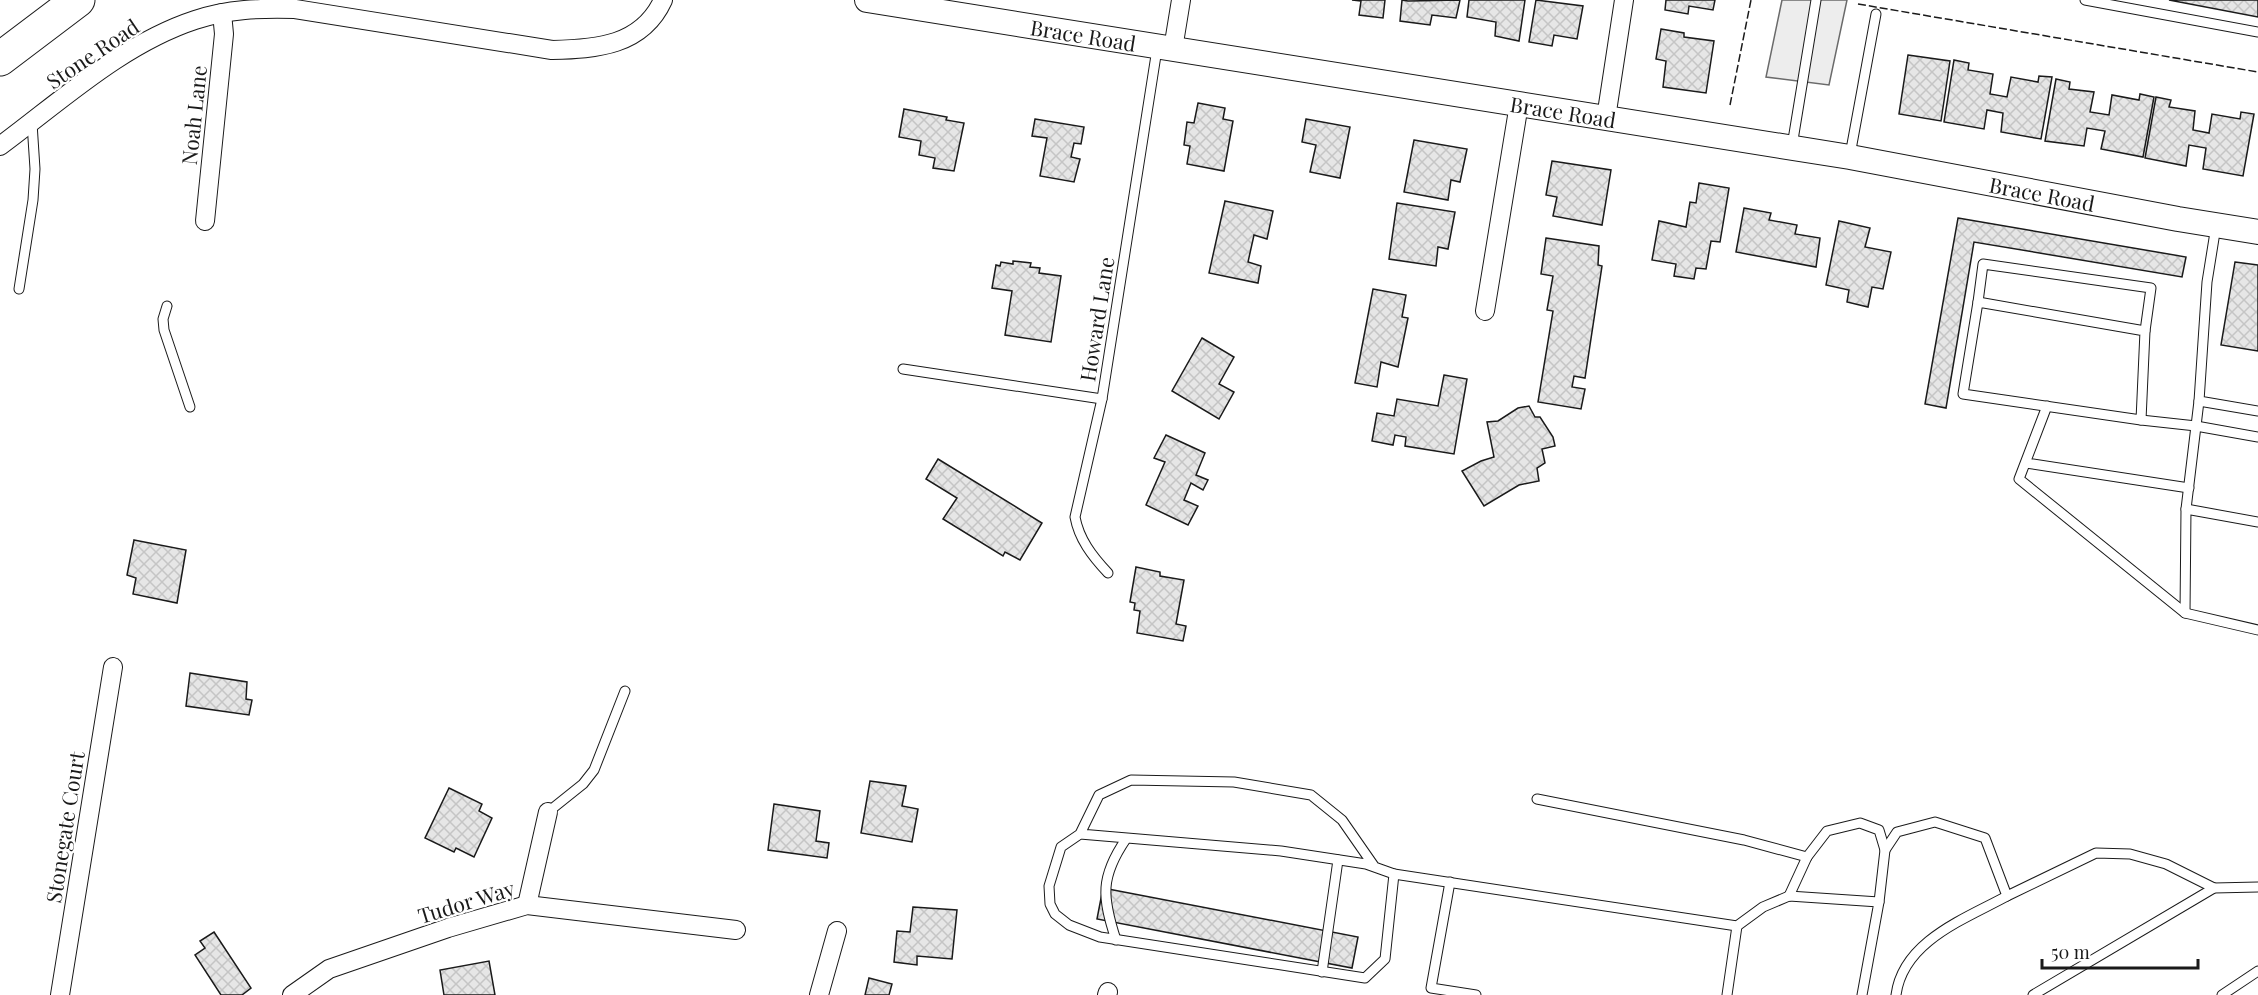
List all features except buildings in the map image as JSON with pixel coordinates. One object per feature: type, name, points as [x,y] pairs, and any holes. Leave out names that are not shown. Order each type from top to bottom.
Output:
[{"type":"highway","points":[[0,59],[78,0]]},
{"type":"street","name":"Stone Road","points":[[0,146],[108,65],[139,46],[196,20],[222,13],[266,8],[295,9],[552,50],[579,50],[623,40],[644,28],[663,0]]},
{"type":"street","name":"Brace Road","points":[[867,0],[1850,157],[2258,232]]},
{"type":"street","points":[[1165,47],[1181,0]]},
{"type":"street","points":[[1606,118],[1624,0]]},
{"type":"street","name":"Noah Lane","points":[[205,220],[224,34],[222,13]]},
{"type":"street","points":[[1485,311],[1519,104]]},
{"type":"street","name":"Stonegate Court","points":[[60,995],[113,667]]},
{"type":"street","points":[[527,905],[548,812]]},
{"type":"street","name":"Tudor Way","points":[[292,995],[329,969],[447,928],[527,905],[736,930]]},
{"type":"street","points":[[819,995],[837,931]]},
{"type":"lane","points":[[1791,148],[1816,0]]},
{"type":"lane","points":[[2085,0],[2258,32]]},
{"type":"lane","points":[[1850,157],[1876,14]]},
{"type":"lane","name":"Howard Lane","points":[[903,369],[1102,399],[1165,47]]},
{"type":"lane","points":[[19,289],[33,200],[32,123]]},
{"type":"lane","points":[[2185,613],[2186,509],[2199,401],[2207,282],[2216,226]]},
{"type":"lane","points":[[2141,420],[2145,331],[2151,288],[1983,264],[1963,394],[2141,420],[2196,426],[2258,437]]},
{"type":"lane","points":[[1978,302],[2145,331]]},
{"type":"lane","points":[[167,306],[163,319],[164,330],[190,407]]},
{"type":"lane","points":[[1102,399],[1075,517],[1078,533],[1108,573]]},
{"type":"lane","points":[[2199,401],[2258,411]]},
{"type":"lane","points":[[2047,406],[2019,479],[2185,613],[2258,630]]},
{"type":"lane","points":[[2025,463],[2189,488]]},
{"type":"lane","points":[[2186,509],[2258,522]]},
{"type":"lane","points":[[548,812],[583,784],[594,770],[625,691]]},
{"type":"lane","points":[[1374,866],[1342,820],[1311,795],[1234,782],[1131,780],[1099,795],[1080,834],[1061,847],[1048,886],[1050,904],[1056,914],[1069,925],[1100,938],[1365,978],[1384,959],[1394,874]]},
{"type":"lane","points":[[1537,799],[1744,840],[1807,857]]},
{"type":"lane","points":[[1789,896],[1807,857],[1827,831],[1860,822],[1879,830],[1886,850]]},
{"type":"lane","points":[[1862,995],[1886,850],[1897,832],[1935,822],[1985,838],[2007,896]]},
{"type":"lane","points":[[1080,834],[1281,851],[1374,866],[1394,874],[1737,926],[1763,907],[1789,896],[1878,902]]},
{"type":"lane","points":[[1116,940],[1108,915],[1104,888],[1113,859],[1126,839]]},
{"type":"lane","points":[[1896,995],[1902,972],[1912,956],[1929,940],[2007,896],[2096,854],[2130,854],[2166,864],[2214,888],[2258,888]]},
{"type":"lane","points":[[1322,972],[1338,860]]},
{"type":"lane","points":[[1450,882],[1431,988],[1476,995]]},
{"type":"lane","points":[[2033,995],[2214,888]]},
{"type":"lane","points":[[1727,995],[1737,926]]},
{"type":"lane","points":[[2222,995],[2258,971]]},
{"type":"shaded area","points":[[1782,0],[1847,0],[1829,85],[1766,77]]},
{"type":"fence","points":[[1730,105],[1751,0]]},
{"type":"fence","points":[[1858,4],[2258,72]]}]
